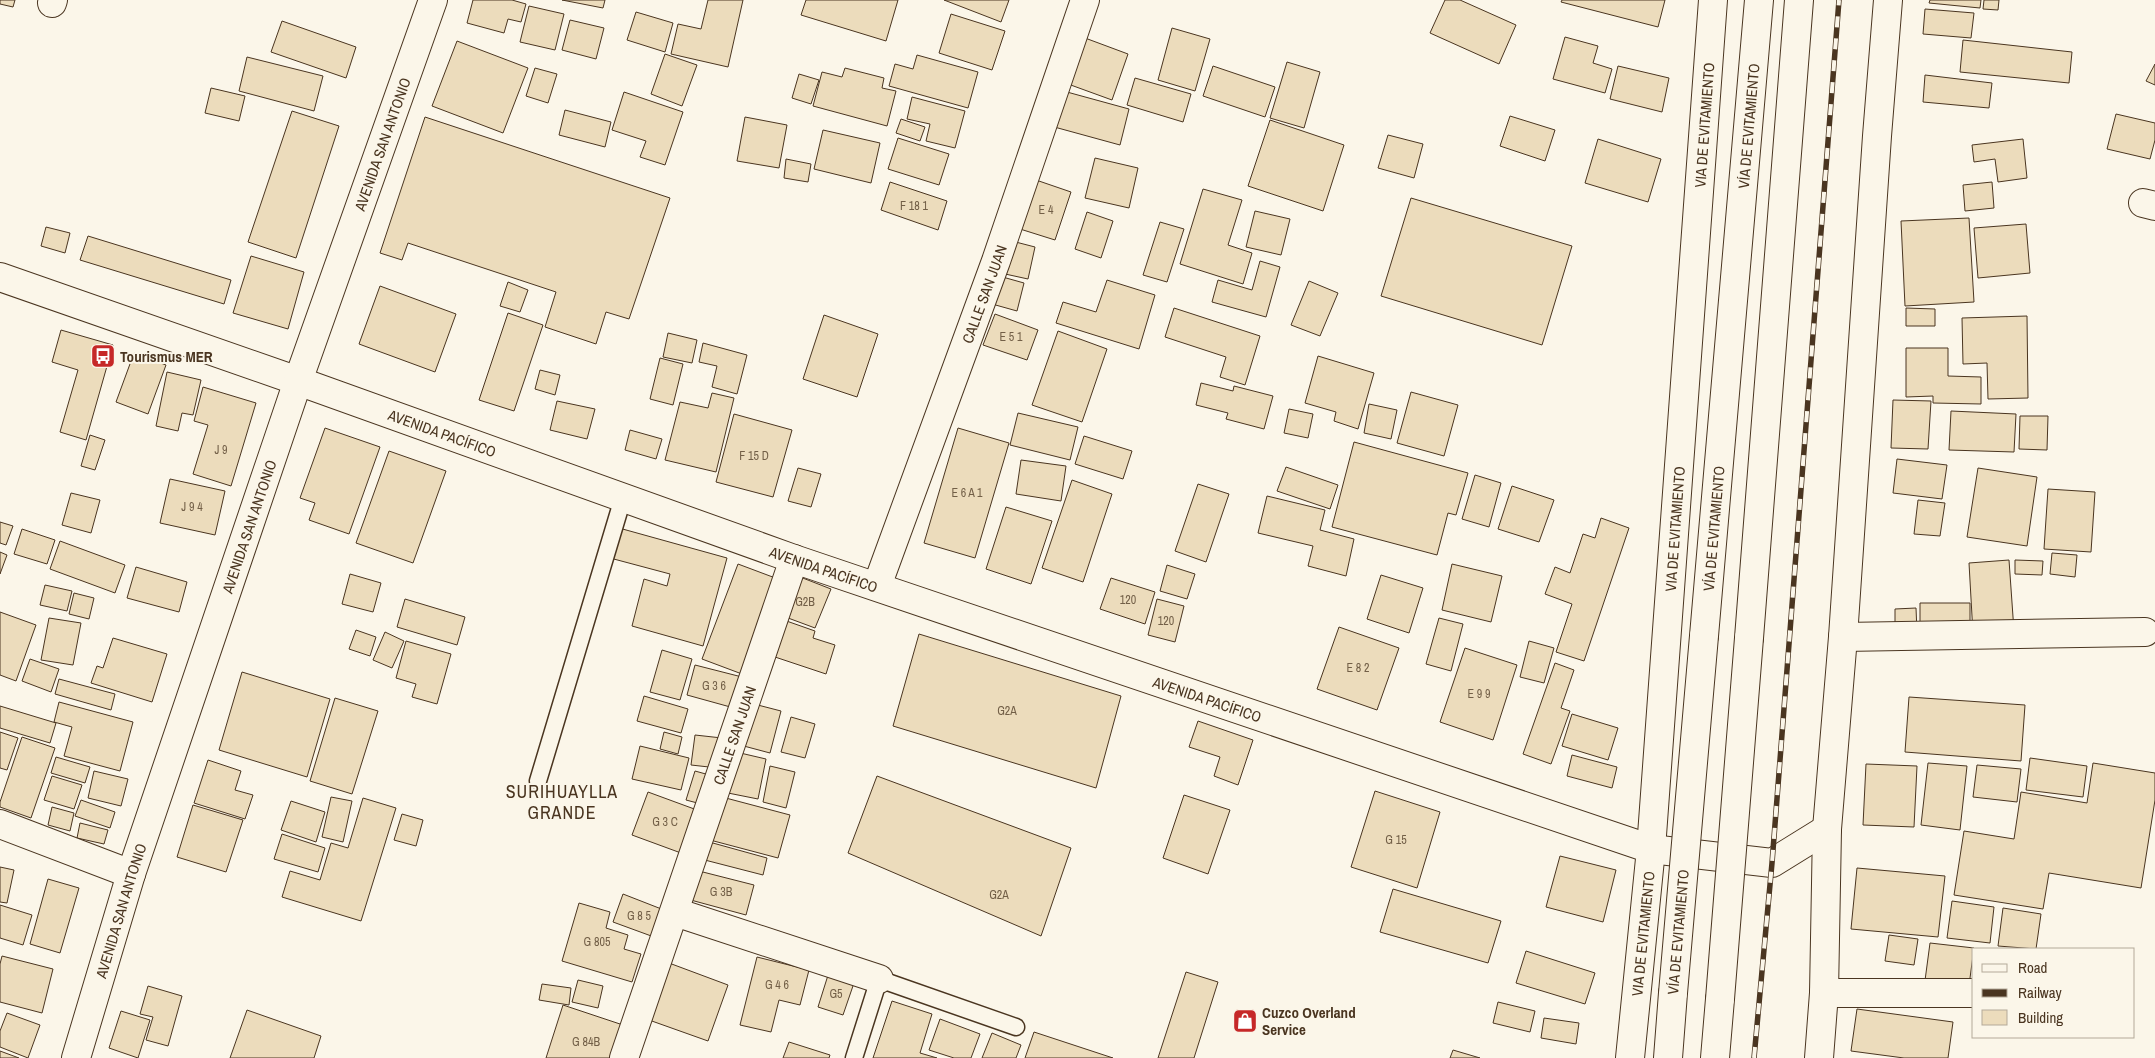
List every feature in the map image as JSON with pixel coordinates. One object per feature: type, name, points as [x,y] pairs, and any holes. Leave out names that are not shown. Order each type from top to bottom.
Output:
[{"type":"main road","name":"AVENIDA SAN ANTONIO","points":[[76,1058],[131,874],[298,381],[433,0]]},
{"type":"main road","name":"CALLE SAN JUAN","points":[[877,586],[996,260],[1085,0]]},
{"type":"main road","name":"VIA DE EVITAMIENTO","points":[[1630,1058],[1650,849],[1712,0]]},
{"type":"main road","name":"VÍA DE EVITAMIENTO","points":[[1668,1058],[1759,0]]},
{"type":"main road","points":[[1715,1058],[1799,0]]},
{"type":"main road","points":[[1818,1058],[1824,993],[1828,829],[1888,0]]},
{"type":"main road","name":"AVENIDA PACÍFICO","points":[[0,277],[298,381],[794,559],[1650,849],[1772,863],[1828,829]]},
{"type":"main road","name":"CALLE SAN JUAN","points":[[624,1058],[794,559]]},
{"type":"main road","points":[[1843,637],[2146,632]]},
{"type":"main road","points":[[0,824],[131,874]]},
{"type":"main road","points":[[675,912],[879,979]]},
{"type":"main road","points":[[1824,993],[1972,993]]},
{"type":"lane","points":[[538,781],[623,498]]},
{"type":"lane","points":[[854,1058],[879,979],[1016,1027]]},
{"type":"building","points":[[0,0],[15,0],[13,7],[0,4]]},
{"type":"building","points":[[473,0],[512,0],[526,4],[521,22],[508,19],[504,33],[467,23]]},
{"type":"building","points":[[562,0],[605,0],[603,8]]},
{"type":"building","points":[[708,0],[743,0],[728,67],[671,54],[678,24],[701,29]]},
{"type":"building","points":[[806,0],[898,0],[886,41],[801,15]]},
{"type":"building","points":[[944,0],[1009,0],[1001,22]]},
{"type":"building","points":[[1445,0],[1460,0],[1516,25],[1499,64],[1430,33]]},
{"type":"building","points":[[1562,0],[1665,0],[1658,27],[1561,2]]},
{"type":"building","points":[[1930,0],[1981,0],[1980,8],[1929,3]]},
{"type":"building","points":[[1984,0],[1999,0],[1998,10],[1983,9]]},
{"type":"building","points":[[529,6],[564,14],[555,50],[520,42]]},
{"type":"building","points":[[1925,9],[1974,13],[1971,38],[1923,34]]},
{"type":"building","points":[[636,12],[673,23],[665,52],[627,40]]},
{"type":"building","points":[[951,14],[1005,31],[992,70],[939,53]]},
{"type":"building","points":[[570,20],[604,28],[596,59],[562,50]]},
{"type":"building","points":[[282,21],[356,47],[346,78],[271,52]]},
{"type":"building","points":[[1172,28],[1210,39],[1195,91],[1158,80]]},
{"type":"building","points":[[1565,37],[1598,46],[1593,63],[1612,69],[1605,93],[1553,79]]},
{"type":"building","points":[[1085,38],[1128,54],[1112,100],[1068,84]]},
{"type":"building","points":[[1963,40],[2072,52],[2069,83],[1960,72]]},
{"type":"building","points":[[457,41],[528,68],[503,133],[432,106]]},
{"type":"building","points":[[665,54],[697,65],[682,106],[651,94]]},
{"type":"building","points":[[917,55],[978,72],[968,108],[889,86],[895,64],[913,69]]},
{"type":"building","points":[[247,57],[323,76],[314,111],[239,91]]},
{"type":"building","points":[[1287,62],[1320,72],[1304,128],[1270,118]]},
{"type":"building","points":[[2155,64],[2155,85],[2146,81]]},
{"type":"building","points":[[1213,66],[1275,87],[1265,117],[1203,96]]},
{"type":"building","points":[[1618,66],[1669,78],[1662,112],[1610,99]]},
{"type":"building","points":[[535,68],[557,74],[548,103],[526,96]]},
{"type":"building","points":[[845,68],[884,78],[882,88],[896,91],[887,126],[813,106],[822,72],[842,77]]},
{"type":"building","points":[[799,74],[819,80],[811,104],[792,98]]},
{"type":"building","points":[[1925,75],[1992,83],[1989,108],[1923,102]]},
{"type":"building","points":[[1135,78],[1191,94],[1183,122],[1127,105]]},
{"type":"building","points":[[211,88],[245,96],[239,121],[205,113]]},
{"type":"building","points":[[1056,89],[1129,109],[1120,145],[1047,125]]},
{"type":"building","points":[[624,92],[683,112],[665,165],[640,157],[646,141],[612,130]]},
{"type":"building","points":[[912,97],[965,111],[955,148],[926,141],[930,124],[907,119]]},
{"type":"building","points":[[565,110],[611,122],[605,147],[559,135]]},
{"type":"building","points":[[292,111],[339,126],[296,258],[248,242]]},
{"type":"building","points":[[2116,114],[2155,123],[2155,140],[2150,159],[2107,149]]},
{"type":"building","points":[[1510,116],[1555,130],[1545,161],[1500,146]]},
{"type":"building","points":[[425,117],[670,198],[629,319],[606,312],[596,344],[545,327],[556,292],[408,243],[402,260],[380,253]]},
{"type":"building","points":[[745,117],[787,125],[779,168],[737,161]]},
{"type":"building","points":[[901,119],[925,127],[920,141],[896,133]]},
{"type":"building","points":[[1270,120],[1344,145],[1323,211],[1248,186]]},
{"type":"building","points":[[823,130],[880,143],[871,183],[814,169]]},
{"type":"building","points":[[1388,135],[1423,144],[1414,178],[1378,168]]},
{"type":"building","points":[[898,138],[949,154],[939,185],[888,169]]},
{"type":"building","points":[[1598,139],[1661,159],[1648,202],[1585,183]]},
{"type":"building","points":[[2023,139],[2027,178],[1998,182],[1995,159],[1974,162],[1972,145]]},
{"type":"building","points":[[1095,158],[1138,168],[1129,208],[1085,198]]},
{"type":"building","points":[[786,159],[811,164],[808,182],[784,178]]},
{"type":"building","points":[[1036,180],[1071,192],[1055,240],[1020,229]]},
{"type":"building","points":[[890,182],[947,201],[938,230],[881,210]]},
{"type":"building","points":[[1992,182],[1994,208],[1965,211],[1963,185]]},
{"type":"building","points":[[1203,189],[1242,200],[1228,245],[1252,253],[1243,284],[1180,264]]},
{"type":"building","points":[[1411,198],[1572,246],[1542,345],[1381,296]]},
{"type":"building","points":[[1255,211],[1290,219],[1281,255],[1246,247]]},
{"type":"building","points":[[1087,212],[1113,221],[1101,258],[1075,249]]},
{"type":"building","points":[[1969,218],[1974,302],[1905,306],[1901,221]]},
{"type":"building","points":[[1160,222],[1184,229],[1167,282],[1143,275]]},
{"type":"building","points":[[2026,224],[2030,273],[1978,278],[1974,228]]},
{"type":"building","points":[[46,227],[70,233],[65,253],[41,246]]},
{"type":"building","points":[[88,236],[231,280],[224,304],[80,260]]},
{"type":"building","points":[[1004,239],[1035,247],[1028,279],[996,272]]},
{"type":"building","points":[[251,256],[304,272],[288,329],[233,313]]},
{"type":"building","points":[[1260,261],[1280,267],[1266,317],[1212,302],[1218,280],[1252,290]]},
{"type":"building","points":[[999,276],[1024,283],[1017,311],[992,304]]},
{"type":"building","points":[[1107,280],[1155,295],[1139,349],[1056,323],[1063,302],[1096,312]]},
{"type":"building","points":[[1309,281],[1338,293],[1320,336],[1291,325]]},
{"type":"building","points":[[508,282],[528,290],[520,312],[500,306]]},
{"type":"building","points":[[380,286],[456,314],[435,372],[359,344]]},
{"type":"building","points":[[1174,308],[1260,336],[1245,385],[1220,377],[1226,357],[1165,337]]},
{"type":"building","points":[[1906,308],[1935,309],[1935,326],[1906,326]]},
{"type":"building","points":[[508,313],[543,325],[514,411],[479,400]]},
{"type":"building","points":[[995,314],[1038,330],[1027,360],[983,345]]},
{"type":"building","points":[[824,315],[878,334],[857,397],[803,379]]},
{"type":"building","points":[[2027,316],[2028,398],[1988,399],[1987,363],[1963,364],[1962,318]]},
{"type":"building","points":[[61,330],[113,345],[86,440],[60,432],[78,370],[52,362]]},
{"type":"building","points":[[1058,331],[1107,349],[1082,422],[1032,405]]},
{"type":"building","points":[[668,333],[697,340],[692,363],[663,357]]},
{"type":"building","points":[[703,343],[747,355],[737,394],[712,387],[717,366],[699,362]]},
{"type":"building","points":[[1906,348],[1948,348],[1948,376],[1981,377],[1981,404],[1933,403],[1933,396],[1906,397]]},
{"type":"building","points":[[134,353],[166,365],[148,414],[116,402]]},
{"type":"building","points":[[1318,356],[1374,373],[1358,429],[1334,421],[1336,412],[1305,403]]},
{"type":"building","points":[[660,358],[683,364],[673,405],[650,399]]},
{"type":"building","points":[[540,370],[560,375],[555,395],[535,389]]},
{"type":"building","points":[[167,372],[201,380],[193,415],[182,413],[178,431],[156,426]]},
{"type":"building","points":[[1201,383],[1233,391],[1234,386],[1273,396],[1264,429],[1226,419],[1228,413],[1196,405]]},
{"type":"building","points":[[203,387],[256,403],[231,486],[193,474],[208,425],[194,421]]},
{"type":"building","points":[[1411,392],[1458,405],[1444,456],[1397,443]]},
{"type":"building","points":[[712,393],[734,398],[716,472],[665,460],[680,402],[708,408]]},
{"type":"building","points":[[1893,400],[1931,401],[1928,449],[1891,448]]},
{"type":"building","points":[[557,401],[595,409],[587,439],[550,430]]},
{"type":"building","points":[[1369,404],[1397,410],[1391,439],[1364,433]]},
{"type":"building","points":[[1289,409],[1313,414],[1308,438],[1284,433]]},
{"type":"building","points":[[1951,411],[2016,414],[2014,452],[1949,450]]},
{"type":"building","points":[[1018,413],[1078,427],[1070,460],[1010,445]]},
{"type":"building","points":[[734,414],[792,430],[773,497],[716,482]]},
{"type":"building","points":[[2020,416],[2048,416],[2047,450],[2019,449]]},
{"type":"building","points":[[325,428],[380,447],[349,534],[309,520],[315,503],[300,498]]},
{"type":"building","points":[[958,428],[1009,443],[975,558],[924,543]]},
{"type":"building","points":[[630,430],[662,439],[656,459],[625,450]]},
{"type":"building","points":[[90,435],[105,440],[95,470],[81,466]]},
{"type":"building","points":[[1084,436],[1132,451],[1123,479],[1075,464]]},
{"type":"building","points":[[1354,442],[1468,473],[1456,515],[1448,513],[1437,555],[1332,527]]},
{"type":"building","points":[[389,451],[446,471],[413,563],[356,543]]},
{"type":"building","points":[[1897,459],[1947,465],[1942,499],[1893,493]]},
{"type":"building","points":[[1021,460],[1066,466],[1061,501],[1016,494]]},
{"type":"building","points":[[1286,467],[1338,485],[1330,509],[1277,491]]},
{"type":"building","points":[[798,468],[821,474],[811,507],[788,501]]},
{"type":"building","points":[[1978,468],[2037,477],[2027,546],[1967,537]]},
{"type":"building","points":[[1475,475],[1501,483],[1489,527],[1462,519]]},
{"type":"building","points":[[170,479],[225,491],[215,535],[160,523]]},
{"type":"building","points":[[1072,480],[1112,494],[1083,582],[1042,568]]},
{"type":"building","points":[[1198,484],[1229,494],[1206,562],[1175,551]]},
{"type":"building","points":[[1512,486],[1554,500],[1539,542],[1498,529]]},
{"type":"building","points":[[2048,489],[2095,492],[2091,552],[2044,549]]},
{"type":"building","points":[[71,493],[100,500],[91,533],[62,525]]},
{"type":"building","points":[[1267,496],[1325,510],[1320,530],[1354,539],[1346,576],[1308,566],[1313,546],[1258,533]]},
{"type":"building","points":[[1918,500],[1945,503],[1940,536],[1914,534]]},
{"type":"building","points":[[1006,507],[1052,521],[1031,584],[986,569]]},
{"type":"building","points":[[1601,518],[1629,528],[1584,661],[1556,652],[1572,604],[1545,594],[1555,567],[1570,573],[1583,534],[1595,538]]},
{"type":"building","points":[[0,522],[13,526],[6,545],[0,543]]},
{"type":"building","points":[[619,528],[727,558],[703,646],[632,626],[644,579],[667,586],[670,574],[610,558]]},
{"type":"building","points":[[22,529],[55,540],[47,564],[14,554]]},
{"type":"building","points":[[60,541],[125,565],[115,593],[50,569]]},
{"type":"building","points":[[0,552],[7,555],[0,574]]},
{"type":"building","points":[[2052,553],[2077,555],[2075,577],[2050,574]]},
{"type":"building","points":[[2009,560],[2014,631],[1973,634],[1969,563]]},
{"type":"building","points":[[2015,560],[2043,561],[2042,575],[2015,574]]},
{"type":"building","points":[[738,564],[778,579],[742,674],[702,659]]},
{"type":"building","points":[[1452,564],[1502,576],[1491,622],[1442,610]]},
{"type":"building","points":[[1167,565],[1195,574],[1187,599],[1160,591]]},
{"type":"building","points":[[136,567],[187,582],[179,612],[127,598]]},
{"type":"building","points":[[350,574],[381,583],[373,612],[342,604]]},
{"type":"building","points":[[795,575],[831,589],[815,628],[780,615]]},
{"type":"building","points":[[1381,575],[1423,588],[1409,633],[1367,619]]},
{"type":"building","points":[[1111,578],[1155,592],[1145,624],[1100,609]]},
{"type":"building","points":[[45,585],[72,591],[67,611],[40,605]]},
{"type":"building","points":[[74,593],[94,598],[89,619],[69,614]]},
{"type":"building","points":[[405,599],[465,617],[457,645],[397,627]]},
{"type":"building","points":[[1157,599],[1184,606],[1175,642],[1148,635]]},
{"type":"building","points":[[1920,603],[1970,603],[1970,631],[1920,631]]},
{"type":"building","points":[[1916,608],[1917,632],[1895,633],[1895,609]]},
{"type":"building","points":[[0,612],[36,625],[16,681],[0,675]]},
{"type":"building","points":[[49,618],[81,623],[73,665],[41,660]]},
{"type":"building","points":[[778,618],[815,631],[813,638],[835,645],[826,674],[766,654]]},
{"type":"building","points":[[1439,618],[1463,624],[1451,671],[1426,664]]},
{"type":"building","points":[[1339,627],[1399,648],[1377,710],[1317,689]]},
{"type":"building","points":[[356,630],[376,637],[370,656],[349,649]]},
{"type":"building","points":[[385,632],[404,641],[392,668],[373,660]]},
{"type":"building","points":[[919,634],[1121,696],[1096,788],[893,726]]},
{"type":"building","points":[[113,638],[167,654],[152,702],[91,683],[97,666],[103,668]]},
{"type":"building","points":[[406,641],[451,654],[437,704],[412,697],[416,684],[396,678]]},
{"type":"building","points":[[1529,641],[1554,648],[1544,683],[1520,677]]},
{"type":"building","points":[[1465,648],[1517,665],[1493,740],[1440,722]]},
{"type":"building","points":[[662,650],[692,659],[680,700],[650,692]]},
{"type":"building","points":[[30,659],[59,669],[51,692],[22,681]]},
{"type":"building","points":[[1555,663],[1574,670],[1561,708],[1570,711],[1551,764],[1523,754]]},
{"type":"building","points":[[695,665],[742,677],[734,708],[687,695]]},
{"type":"building","points":[[242,672],[330,699],[307,777],[219,750]]},
{"type":"building","points":[[59,679],[115,694],[111,710],[55,694]]},
{"type":"building","points":[[644,696],[688,709],[681,733],[637,721]]},
{"type":"building","points":[[1909,697],[2025,705],[2021,761],[1905,752]]},
{"type":"building","points":[[335,698],[378,711],[352,794],[310,781]]},
{"type":"building","points":[[59,702],[133,722],[120,771],[64,756],[72,727],[54,722]]},
{"type":"building","points":[[750,703],[781,711],[770,753],[740,745]]},
{"type":"building","points":[[0,706],[56,723],[50,743],[0,728]]},
{"type":"building","points":[[1572,714],[1618,728],[1608,760],[1562,746]]},
{"type":"building","points":[[791,717],[815,724],[805,758],[781,752]]},
{"type":"building","points":[[1198,721],[1253,740],[1238,785],[1214,776],[1220,757],[1189,747]]},
{"type":"building","points":[[0,732],[18,738],[7,770],[0,768]]},
{"type":"building","points":[[664,732],[682,737],[678,754],[660,749]]},
{"type":"building","points":[[695,735],[722,738],[718,768],[691,765]]},
{"type":"building","points":[[22,737],[55,748],[31,818],[0,807]]},
{"type":"building","points":[[640,746],[689,758],[681,790],[632,779]]},
{"type":"building","points":[[736,752],[766,759],[758,799],[728,793]]},
{"type":"building","points":[[1572,755],[1617,767],[1612,788],[1567,776]]},
{"type":"building","points":[[56,757],[90,767],[85,783],[51,773]]},
{"type":"building","points":[[2030,758],[2087,766],[2083,797],[2026,790]]},
{"type":"building","points":[[208,760],[241,771],[235,790],[253,795],[245,819],[194,803]]},
{"type":"building","points":[[1928,763],[1967,766],[1960,830],[1921,825]]},
{"type":"building","points":[[2093,763],[2155,773],[2155,800],[2141,888],[2049,873],[2043,909],[1954,895],[1964,831],[2014,839],[2021,792],[2087,803]]},
{"type":"building","points":[[1866,764],[1917,766],[1914,827],[1863,825]]},
{"type":"building","points":[[1977,765],[2021,769],[2017,802],[1973,797]]},
{"type":"building","points":[[770,766],[795,772],[786,808],[763,802]]},
{"type":"building","points":[[94,771],[128,779],[121,806],[88,798]]},
{"type":"building","points":[[695,771],[713,776],[705,805],[686,800]]},
{"type":"building","points":[[52,776],[82,785],[74,809],[44,800]]},
{"type":"building","points":[[877,776],[1071,848],[1041,936],[848,853]]},
{"type":"building","points":[[1375,791],[1440,812],[1417,888],[1351,867]]},
{"type":"building","points":[[648,792],[697,810],[681,853],[632,835]]},
{"type":"building","points":[[1184,795],[1230,810],[1208,874],[1163,858]]},
{"type":"building","points":[[331,797],[352,801],[343,842],[322,837]]},
{"type":"building","points":[[722,797],[790,815],[778,858],[710,840]]},
{"type":"building","points":[[363,798],[396,808],[361,921],[282,897],[290,871],[320,880],[331,843],[348,848]]},
{"type":"building","points":[[81,800],[115,812],[110,828],[75,816]]},
{"type":"building","points":[[291,801],[325,812],[316,842],[281,830]]},
{"type":"building","points":[[193,805],[243,820],[226,872],[177,857]]},
{"type":"building","points":[[52,807],[74,813],[70,831],[48,825]]},
{"type":"building","points":[[402,814],[423,820],[416,846],[394,840]]},
{"type":"building","points":[[80,823],[108,830],[104,844],[77,838]]},
{"type":"building","points":[[282,834],[325,848],[318,872],[274,859]]},
{"type":"building","points":[[702,840],[767,858],[763,875],[697,858]]},
{"type":"building","points":[[1560,856],[1616,870],[1603,922],[1546,907]]},
{"type":"building","points":[[0,867],[14,870],[7,903],[0,902]]},
{"type":"building","points":[[1857,868],[1945,876],[1938,937],[1851,929]]},
{"type":"building","points":[[695,870],[754,885],[746,915],[687,899]]},
{"type":"building","points":[[48,879],[79,888],[60,953],[30,944]]},
{"type":"building","points":[[1393,889],[1501,921],[1488,963],[1380,932]]},
{"type":"building","points":[[623,894],[664,910],[654,937],[613,922]]},
{"type":"building","points":[[1952,901],[1994,907],[1990,943],[1947,938]]},
{"type":"building","points":[[579,903],[610,912],[606,928],[628,935],[624,949],[641,954],[632,982],[562,961]]},
{"type":"building","points":[[0,905],[32,915],[23,945],[0,938]]},
{"type":"building","points":[[2003,908],[2041,914],[2036,948],[1998,946]]},
{"type":"building","points":[[1889,935],[1918,939],[1914,965],[1885,961]]},
{"type":"building","points":[[1930,943],[1974,948],[1972,948],[1968,993],[1924,988]]},
{"type":"building","points":[[1526,951],[1595,973],[1585,1004],[1516,983]]},
{"type":"building","points":[[2,956],[53,969],[42,1013],[0,1002],[0,964]]},
{"type":"building","points":[[757,957],[809,970],[800,1005],[779,1000],[771,1032],[740,1025]]},
{"type":"building","points":[[669,963],[728,985],[708,1041],[649,1020]]},
{"type":"building","points":[[829,972],[855,980],[843,1015],[818,1007]]},
{"type":"building","points":[[1186,972],[1218,982],[1194,1058],[1158,1058]]},
{"type":"building","points":[[578,980],[603,986],[598,1008],[572,1002]]},
{"type":"building","points":[[542,984],[571,988],[569,1005],[539,1000]]},
{"type":"building","points":[[148,986],[182,996],[168,1046],[146,1040],[153,1017],[140,1014]]},
{"type":"building","points":[[892,1001],[932,1014],[920,1053],[937,1058],[873,1058]]},
{"type":"building","points":[[1498,1002],[1535,1011],[1530,1032],[1493,1023]]},
{"type":"building","points":[[563,1005],[626,1026],[616,1058],[546,1058]]},
{"type":"building","points":[[1857,1009],[1953,1022],[1948,1058],[1904,1058],[1851,1051]]},
{"type":"building","points":[[247,1010],[321,1036],[314,1058],[230,1058]]},
{"type":"building","points":[[121,1011],[150,1020],[138,1058],[109,1048]]},
{"type":"building","points":[[7,1013],[40,1025],[28,1058],[0,1047],[0,1031]]},
{"type":"building","points":[[1544,1018],[1579,1023],[1576,1044],[1541,1038]]},
{"type":"building","points":[[940,1019],[980,1034],[971,1058],[954,1058],[929,1050]]},
{"type":"building","points":[[1034,1032],[1113,1058],[1025,1058]]},
{"type":"building","points":[[992,1033],[1021,1045],[1016,1058],[982,1058]]},
{"type":"building","points":[[789,1042],[830,1055],[829,1058],[783,1058]]},
{"type":"building","points":[[1453,1050],[1480,1058],[1450,1058]]},
{"type":"building","points":[[0,1051],[19,1058],[0,1058]]},
{"type":"railway","points":[[1754,1058],[1772,863],[1839,0]]},
{"type":"place","name":"Tourismus MER","points":[[103,356]]},
{"type":"place","name":"Cuzco Overland Service","points":[[1245,1021]]},
{"type":"district","name":"SURIHUAYLLA GRANDE","points":[[562,801]]}]
